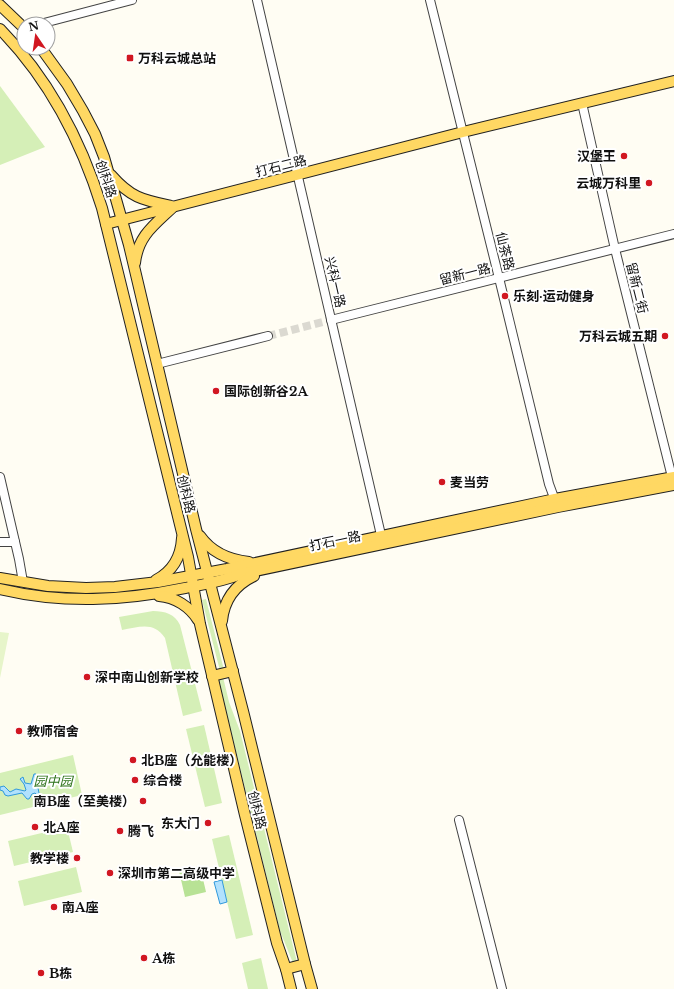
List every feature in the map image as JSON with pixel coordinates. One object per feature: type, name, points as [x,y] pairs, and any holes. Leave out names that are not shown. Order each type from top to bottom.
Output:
[{"type":"main road","points":[[0,4],[16,20]]},
{"type":"main road","name":"创科路","points":[[0,29],[32,64],[54,97],[87,164],[106,224],[182,530],[192,575],[200,624],[212,676],[277,943],[291,989]]},
{"type":"main road","name":"创科路","points":[[47,56],[67,84],[97,139],[122,220],[135,269],[196,529],[312,989]]},
{"type":"main road","name":"打石二路","points":[[106,224],[463,132],[674,81]]},
{"type":"main road","points":[[108,171],[122,187],[134,196],[173,207]]},
{"type":"main road","points":[[135,269],[137,250],[143,238],[173,207]]},
{"type":"main road","name":"打石一路","points":[[0,578],[48,586],[86,588],[142,584],[259,562],[381,535],[673,480]]},
{"type":"main road","name":"打石一路","points":[[0,589],[22,594],[72,599],[106,600],[149,595],[210,584],[241,574],[350,551],[556,503]]},
{"type":"main road","points":[[196,529],[206,544],[221,555],[236,560],[259,562]]},
{"type":"main road","points":[[142,584],[160,578],[172,568],[180,552],[182,530]]},
{"type":"main road","points":[[222,629],[224,610],[230,595],[241,584],[254,576],[241,574]]},
{"type":"main road","points":[[149,595],[165,596],[178,601],[193,613],[200,624]]},
{"type":"main road","points":[[212,676],[233,671]]},
{"type":"main road","points":[[286,969],[305,964]]},
{"type":"street","points":[[56,20],[132,0]]},
{"type":"street","name":"兴科一路","points":[[257,0],[381,535]]},
{"type":"street","name":"仙茶路","points":[[430,0],[549,484],[556,503]]},
{"type":"street","name":"留新二街","points":[[582,103],[615,249],[673,480]]},
{"type":"street","name":"留新一路","points":[[331,320],[674,234]]},
{"type":"street","points":[[157,364],[268,336]]},
{"type":"street","points":[[0,477],[23,582]]},
{"type":"street","points":[[350,551],[381,535]]},
{"type":"street","points":[[0,542],[15,542]]},
{"type":"street","points":[[459,820],[502,989]]},
{"type":"green space","points":[[0,86],[45,147],[0,165]]},
{"type":"green space","points":[[206,599],[224,670],[220,671],[202,600]]},
{"type":"green space","points":[[153,611],[169,614],[178,621],[180,625],[202,711],[183,716],[165,638],[161,633],[156,629],[146,626],[122,630],[119,617]]},
{"type":"green space","points":[[0,632],[9,633],[0,678]]},
{"type":"green space","points":[[223,677],[229,702],[240,731],[297,962],[293,963],[280,931],[218,678]]},
{"type":"green space","points":[[204,725],[222,803],[205,807],[186,729]]},
{"type":"green space","name":"园中园","points":[[73,755],[82,795],[0,815],[0,773]]},
{"type":"green space","points":[[67,827],[73,852],[14,866],[8,841]]},
{"type":"green space","points":[[229,835],[253,935],[236,939],[212,839]]},
{"type":"green space","points":[[200,866],[206,892],[185,897],[179,871]]},
{"type":"green space","points":[[76,867],[82,892],[24,906],[18,881]]},
{"type":"green space","points":[[261,958],[268,989],[248,989],[242,963]]},
{"type":"water","points":[[34,774],[38,777],[37,783],[39,793],[37,795],[35,793],[32,794],[29,799],[27,799],[22,793],[8,796],[0,790],[0,787],[4,786],[10,792],[16,789],[25,791],[24,784],[20,779],[23,777],[25,783],[31,784]]},
{"type":"water","points":[[222,880],[227,902],[220,904],[214,882]]},
{"type":"tunnel","points":[[268,336],[331,320]]},
{"type":"place","name":"万科云城总站","points":[[130,58]]},
{"type":"place","name":"汉堡王","points":[[624,156]]},
{"type":"place","name":"云城万科里","points":[[649,183]]},
{"type":"place","name":"乐刻·运动健身","points":[[505,296]]},
{"type":"place","name":"万科云城五期","points":[[665,336]]},
{"type":"place","name":"国际创新谷2A","points":[[216,391]]},
{"type":"place","name":"麦当劳","points":[[442,482]]},
{"type":"place","name":"深中南山创新学校","points":[[87,677]]},
{"type":"place","name":"教师宿舍","points":[[19,731]]},
{"type":"place","name":"北B座（允能楼）","points":[[133,760]]},
{"type":"place","name":"综合楼","points":[[135,780]]},
{"type":"place","name":"南B座（至美楼）","points":[[143,801]]},
{"type":"place","name":"东大门","points":[[208,823]]},
{"type":"place","name":"北A座","points":[[35,827]]},
{"type":"place","name":"腾飞","points":[[120,831]]},
{"type":"place","name":"教学楼","points":[[77,858]]},
{"type":"place","name":"深圳市第二高级中学","points":[[110,873]]},
{"type":"place","name":"南A座","points":[[54,907]]},
{"type":"place","name":"A栋","points":[[144,958]]},
{"type":"place","name":"B栋","points":[[41,973]]}]
